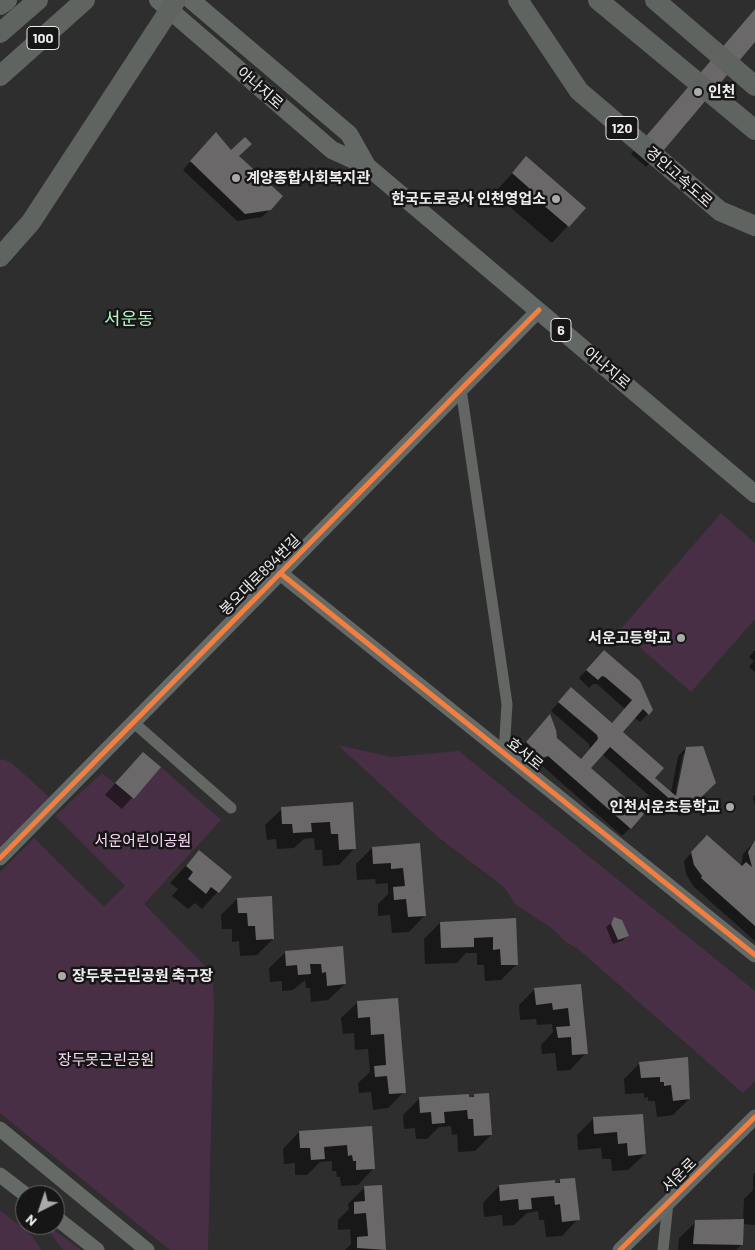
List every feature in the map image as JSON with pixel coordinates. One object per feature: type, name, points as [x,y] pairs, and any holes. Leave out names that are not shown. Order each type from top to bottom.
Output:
[{"type":"highway","points":[[0,6],[7,0]]},
{"type":"highway","name":"100","points":[[0,33],[38,0]]},
{"type":"highway","name":"100","points":[[0,76],[85,0]]},
{"type":"highway","points":[[0,257],[31,222],[176,0]]},
{"type":"highway","name":"경인고속도로","points":[[518,0],[579,91],[720,211],[755,226]]},
{"type":"highway","points":[[598,0],[755,130]]},
{"type":"highway","points":[[655,0],[755,86]]},
{"type":"main road","name":"아나지로","points":[[158,0],[332,150],[367,166],[755,494]]},
{"type":"main road","name":"아나지로","points":[[191,0],[349,134],[367,166]]},
{"type":"street","name":"봉오대로894번길","points":[[0,858],[538,310]]},
{"type":"street","points":[[461,388],[507,704],[504,753]]},
{"type":"street","name":"효서로","points":[[280,573],[755,955]]},
{"type":"street","points":[[134,722],[231,808]]},
{"type":"street","name":"서운로","points":[[620,1250],[755,1117]]},
{"type":"street","points":[[0,1129],[147,1250]]},
{"type":"street","points":[[0,1175],[15,1187]]},
{"type":"street","points":[[663,1250],[668,1203]]},
{"type":"street","points":[[65,1224],[97,1250]]},
{"type":"green space","points":[[721,513],[755,543],[755,619],[691,692],[620,630]]},
{"type":"green space","points":[[338,745],[391,757],[459,751],[755,991],[755,1081],[743,1093],[578,949],[566,942],[553,929],[516,905],[504,887],[438,837]]},
{"type":"green space","points":[[3,759],[13,764],[49,797],[0,847],[0,760]]},
{"type":"green space","name":"장두못근린공원","points":[[161,767],[221,820],[144,904],[204,965],[213,981],[208,1250],[170,1250],[0,1113],[0,872],[34,838],[104,907],[125,886],[55,816],[102,773],[134,799]]},
{"type":"green space","points":[[0,1210],[15,1222],[15,1235],[31,1235],[41,1250],[0,1250]]},
{"type":"green space","points":[[52,1235],[60,1235],[81,1250],[63,1250]]},
{"type":"building","name":"인천","points":[[755,9],[755,42],[658,157],[641,142]]},
{"type":"building","name":"계양종합사회복지관","points":[[216,132],[231,150],[245,137],[252,144],[239,156],[283,196],[271,210],[245,214],[190,161]]},
{"type":"building","name":"한국도로공사 인천영업소","points":[[526,156],[586,208],[569,227],[527,191],[529,188],[512,173]]},
{"type":"building","points":[[604,650],[640,681],[653,710],[649,715],[643,709],[623,732],[664,768],[655,778],[676,796],[686,747],[703,746],[716,783],[689,809],[672,801],[610,747],[591,768],[644,814],[631,829],[548,756],[543,758],[526,742],[550,714],[557,738],[581,759],[598,739],[597,735],[558,702],[571,687],[612,723],[632,700],[605,677],[602,676],[598,680],[586,670]]},
{"type":"building","points":[[143,752],[161,767],[134,799],[115,783]]},
{"type":"building","points":[[353,802],[356,849],[339,850],[338,834],[331,834],[330,822],[311,823],[312,832],[293,833],[292,824],[282,824],[281,807]]},
{"type":"building","points":[[707,835],[742,866],[746,862],[752,867],[748,852],[755,840],[755,926],[701,878],[702,876],[694,865],[691,852]]},
{"type":"building","points":[[420,843],[426,916],[408,917],[406,899],[394,900],[393,887],[405,886],[403,868],[391,869],[391,863],[373,864],[372,847]]},
{"type":"building","points":[[199,850],[232,877],[219,893],[211,887],[206,894],[188,879],[193,872],[186,866]]},
{"type":"building","points":[[272,896],[274,939],[256,940],[255,926],[248,926],[247,913],[238,913],[237,898]]},
{"type":"building","points":[[614,917],[622,920],[629,936],[618,940],[611,924]]},
{"type":"building","points":[[516,918],[518,965],[501,965],[500,949],[493,950],[493,937],[474,938],[474,947],[441,948],[440,922]]},
{"type":"building","points":[[343,946],[346,984],[327,986],[326,972],[322,973],[321,964],[310,964],[311,974],[298,975],[297,965],[286,966],[285,951]]},
{"type":"building","points":[[581,984],[588,1054],[572,1055],[571,1037],[558,1038],[556,1027],[570,1026],[568,1008],[553,1010],[552,1003],[536,1005],[534,988]]},
{"type":"building","points":[[398,998],[406,1093],[389,1094],[387,1076],[375,1077],[374,1066],[386,1065],[384,1034],[371,1035],[370,1017],[358,1018],[357,1001]]},
{"type":"building","points":[[688,1057],[690,1099],[673,1101],[671,1085],[664,1086],[664,1082],[660,1082],[660,1077],[641,1078],[639,1062]]},
{"type":"building","points":[[489,1093],[492,1135],[474,1136],[473,1119],[468,1119],[467,1110],[444,1112],[445,1123],[432,1124],[431,1112],[420,1113],[419,1097],[469,1094],[469,1097],[474,1097],[474,1094]]},
{"type":"building","points":[[643,1114],[646,1154],[628,1156],[627,1143],[618,1144],[617,1132],[594,1134],[593,1117]]},
{"type":"building","points":[[372,1126],[375,1169],[356,1170],[356,1161],[353,1161],[352,1155],[348,1156],[347,1145],[324,1147],[325,1159],[311,1160],[310,1148],[300,1148],[299,1131]]},
{"type":"building","points":[[575,1178],[580,1220],[562,1222],[560,1204],[555,1205],[554,1196],[531,1198],[532,1209],[519,1210],[518,1199],[500,1201],[499,1185],[555,1180],[555,1183],[560,1183],[560,1179]]},
{"type":"building","points":[[382,1185],[386,1250],[357,1248],[357,1237],[368,1236],[366,1213],[354,1214],[354,1202],[365,1201],[364,1186]]},
{"type":"building","points":[[744,1219],[743,1245],[693,1244],[695,1220]]},
{"type":"cycle path","points":[[0,858],[539,310]]},
{"type":"cycle path","points":[[280,573],[755,955]]},
{"type":"cycle path","points":[[620,1250],[755,1117]]},
{"type":"place","name":"인천","points":[[698,92]]},
{"type":"place","name":"계양종합사회복지관","points":[[236,178]]},
{"type":"place","name":"한국도로공사 인천영업소","points":[[556,199]]},
{"type":"place","name":"서운고등학교","points":[[681,638]]},
{"type":"place","name":"인천서운초등학교","points":[[730,807]]},
{"type":"place","name":"장두못근린공원 축구장","points":[[62,976]]},
{"type":"district","name":"서운동","points":[[129,319]]},
{"type":"park label","name":"서운어린이공원","points":[[143,841]]}]
